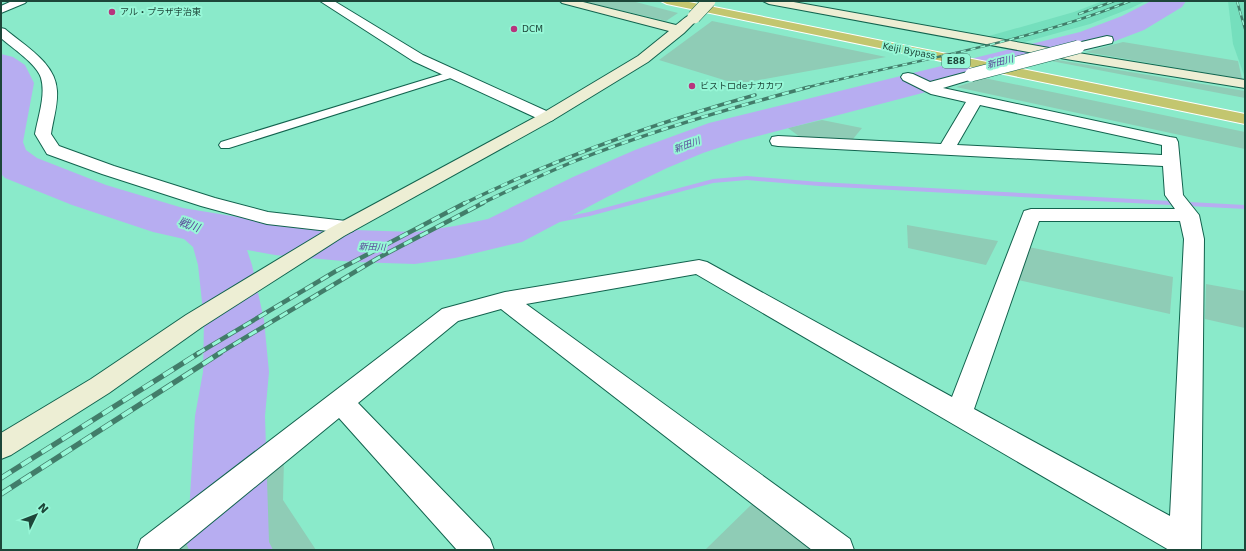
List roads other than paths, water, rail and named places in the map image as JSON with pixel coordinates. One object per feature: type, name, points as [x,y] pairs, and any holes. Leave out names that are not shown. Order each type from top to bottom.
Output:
[{"type":"highway","name":"Keiji Bypass","points":[[667,1],[1245,119]]},
{"type":"highway","name":"Keiji Bypass","points":[[713,1],[1229,103]]},
{"type":"street","points":[[1,10],[21,1]]},
{"type":"street","points":[[326,1],[418,58],[548,116]]},
{"type":"street","points":[[566,1],[680,30]]},
{"type":"street","points":[[1,447],[100,386],[207,314],[307,250],[548,116],[643,59],[680,30],[709,1]]},
{"type":"street","points":[[769,1],[1035,50],[1245,84]]},
{"type":"street","points":[[1,32],[38,63],[48,77],[50,92],[43,134],[53,150],[108,170],[208,202],[267,218],[341,230]]},
{"type":"street","points":[[928,87],[1107,40]]},
{"type":"street","points":[[153,550],[450,315],[505,300],[700,267],[959,414],[1186,546],[1194,239],[1182,206],[1172,161],[1170,142],[936,91],[908,77]]},
{"type":"street","points":[[946,150],[975,99]]},
{"type":"street","points":[[778,140],[1172,161]]},
{"type":"street","points":[[959,414],[1032,215],[1182,206]]},
{"type":"street","points":[[505,300],[838,550]]},
{"type":"street","points":[[340,401],[478,550]]},
{"type":"lane","points":[[225,146],[453,74]]},
{"type":"waterway","name":"新田川","points":[[202,228],[275,239],[354,246],[415,248],[455,242],[504,231],[590,187],[688,144],[724,132],[1091,39],[1133,23],[1172,1]]},
{"type":"waterway","name":"戦川","points":[[1,64],[12,73],[16,83],[2,142],[6,156],[21,168],[89,195],[171,221],[202,228]]},
{"type":"waterway","points":[[504,231],[590,214],[713,181],[747,178],[819,184],[1245,207]]},
{"type":"waterway","name":"戦川","points":[[202,228],[218,242],[225,265],[234,320],[236,372],[230,416],[228,545],[231,550]]},
{"type":"railway","points":[[1079,14],[1114,1]]},
{"type":"railway","points":[[808,87],[1010,40],[1091,16],[1130,1]]},
{"type":"railway","points":[[1237,1],[1245,29]]},
{"type":"railway","points":[[480,204],[563,166],[604,150],[720,112],[808,87]]},
{"type":"railway","points":[[464,203],[498,187],[607,143],[680,117],[755,95]]},
{"type":"railway","points":[[197,354],[336,271],[464,203]]},
{"type":"railway","points":[[218,354],[378,258],[483,203]]},
{"type":"railway","points":[[1,478],[199,353]]},
{"type":"railway","points":[[1,494],[220,353]]},
{"type":"place","name":"アル・プラザ宇治東","points":[[112,12]]},
{"type":"place","name":"DCM","points":[[514,29]]},
{"type":"place","name":"ビストロdeナカカワ","points":[[692,86]]}]
